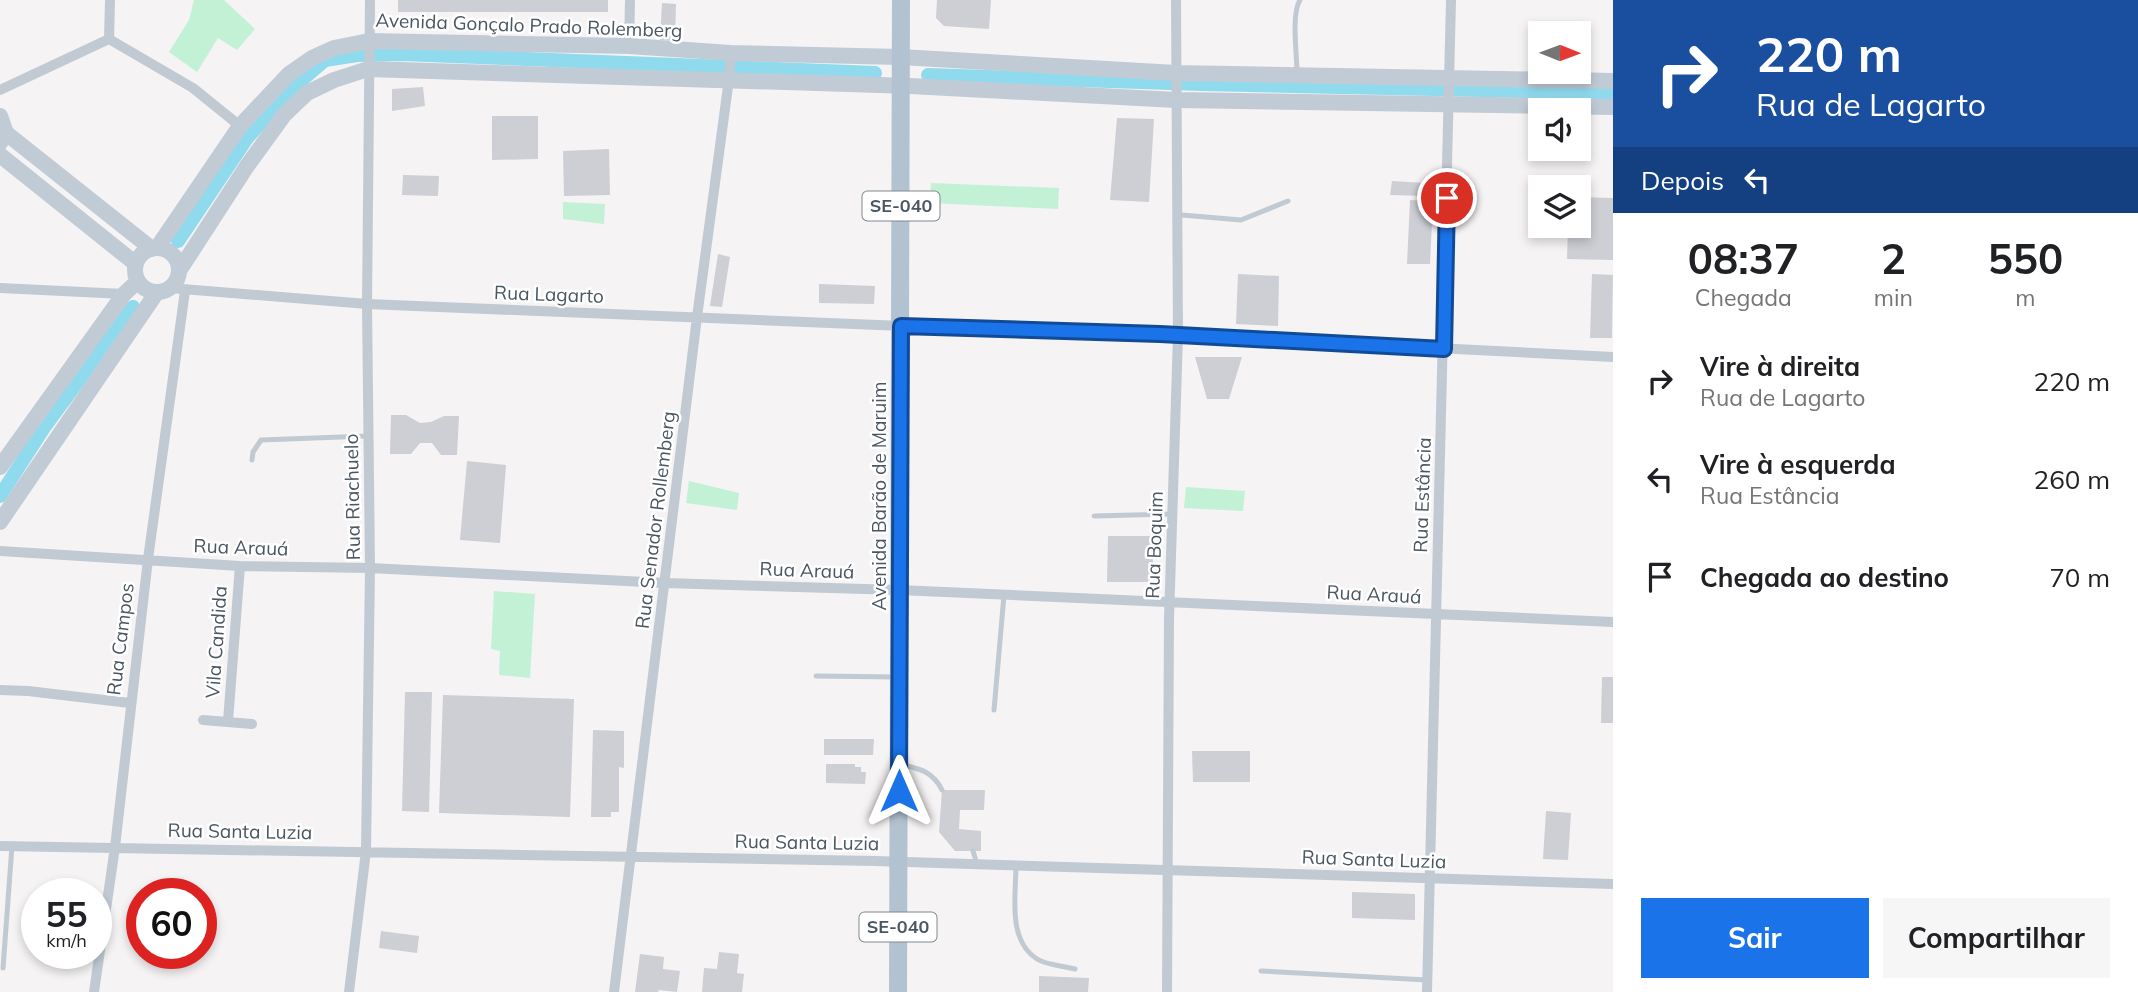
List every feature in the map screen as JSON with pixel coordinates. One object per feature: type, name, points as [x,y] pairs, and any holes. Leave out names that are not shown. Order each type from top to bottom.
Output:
[{"type":"main road","name":"Avenida Barão de Maruim","points":[[898,992],[901,326],[906,86],[901,0]]},
{"type":"street","points":[[109,39],[110,0]]},
{"type":"street","name":"Rua Riachuelo","points":[[349,992],[366,851],[370,568],[367,304],[370,0]]},
{"type":"street","points":[[629,46],[630,0]]},
{"type":"street","points":[[1176,0],[1176,76]]},
{"type":"street","name":"Rua Estância","points":[[1427,992],[1451,0]]},
{"type":"street","points":[[0,90],[109,39]]},
{"type":"street","points":[[109,39],[193,88],[240,126]]},
{"type":"street","name":"Avenida Gonçalo Prado Rolemberg","points":[[155,248],[240,126],[289,74],[312,58],[334,48],[369,44],[629,46],[730,67],[906,86],[1613,107]]},
{"type":"street","name":"Avenida Gonçalo Prado Rolemberg","points":[[179,271],[247,166],[284,115],[307,93],[368,65],[730,67],[905,58],[1176,76],[1297,75],[1449,82],[1613,81]]},
{"type":"street","name":"Rua Senador Rollemberg","points":[[614,992],[730,67]]},
{"type":"street","name":"Rua Boquim","points":[[1167,992],[1169,601],[1178,335],[1176,76]]},
{"type":"street","points":[[0,116],[3,138],[155,248],[173,255],[178,262],[179,271],[170,290],[0,522]]},
{"type":"street","points":[[0,155],[136,264]]},
{"type":"street","points":[[155,248],[142,254],[136,264],[138,281],[146,289],[170,290]]},
{"type":"street","points":[[0,467],[124,294],[138,281]]},
{"type":"street","points":[[0,288],[124,294]]},
{"type":"street","name":"Rua Lagarto","points":[[170,290],[367,304],[1178,335],[1613,357]]},
{"type":"street","name":"Rua Campos","points":[[94,992],[115,847],[148,559],[170,290]]},
{"type":"street","name":"Rua Arauá","points":[[0,551],[240,566],[370,568],[665,583],[1169,601],[1613,622]]},
{"type":"street","name":"Vila Candida","points":[[228,722],[240,566]]},
{"type":"street","points":[[0,690],[130,703]]},
{"type":"street","name":"Vila Candida","points":[[203,720],[252,724]]},
{"type":"street","name":"Rua Santa Luzia","points":[[0,846],[899,862],[1613,884]]},
{"type":"lane","points":[[1297,75],[1296,16],[1300,0]]},
{"type":"lane","points":[[1177,217],[1182,215],[1241,220],[1287,201]]},
{"type":"lane","points":[[252,460],[253,452],[261,440],[368,436]]},
{"type":"lane","points":[[1094,516],[1172,514]]},
{"type":"lane","points":[[994,710],[1004,595]]},
{"type":"lane","points":[[816,676],[899,677]]},
{"type":"lane","points":[[899,764],[924,770],[938,781],[942,790]]},
{"type":"lane","points":[[3,968],[4,896],[12,846]]},
{"type":"lane","points":[[973,851],[977,864]]},
{"type":"lane","points":[[1016,865],[1016,927],[1025,946],[1037,959],[1074,969]]},
{"type":"lane","points":[[1261,971],[1427,980]]},
{"type":"green space","points":[[194,0],[224,0],[255,29],[237,50],[218,38],[197,72],[169,52],[189,20]]},
{"type":"green space","points":[[931,183],[1059,188],[1058,209],[930,203]]},
{"type":"green space","points":[[563,202],[605,204],[604,224],[563,219]]},
{"type":"green space","points":[[689,481],[739,493],[737,510],[686,503]]},
{"type":"green space","points":[[1186,487],[1245,491],[1243,511],[1184,508]]},
{"type":"green space","points":[[494,591],[535,594],[530,678],[499,675],[500,651],[491,649]]},
{"type":"building","points":[[398,0],[608,0],[608,12],[398,12]]},
{"type":"building","points":[[937,0],[991,0],[989,29],[944,26],[936,18]]},
{"type":"building","points":[[662,3],[676,4],[675,41],[660,40]]},
{"type":"building","points":[[423,87],[425,106],[392,111],[392,89]]},
{"type":"building","points":[[492,116],[538,116],[538,159],[492,160]]},
{"type":"building","points":[[1117,118],[1154,119],[1149,202],[1110,200]]},
{"type":"building","points":[[609,149],[610,195],[564,196],[563,151]]},
{"type":"building","points":[[403,175],[439,176],[438,196],[402,195]]},
{"type":"building","points":[[1392,181],[1425,183],[1425,196],[1390,195]]},
{"type":"building","points":[[1591,197],[1613,198],[1613,260],[1567,259],[1568,238],[1591,238]]},
{"type":"building","points":[[1410,200],[1433,201],[1430,264],[1407,264]]},
{"type":"building","points":[[718,254],[730,257],[722,307],[710,306]]},
{"type":"building","points":[[1238,274],[1279,276],[1278,326],[1236,324]]},
{"type":"building","points":[[1592,274],[1613,275],[1612,338],[1590,338]]},
{"type":"building","points":[[819,284],[875,286],[874,304],[819,303]]},
{"type":"building","points":[[1195,357],[1242,357],[1229,399],[1207,399]]},
{"type":"building","points":[[391,415],[406,415],[420,423],[431,422],[444,416],[459,416],[457,455],[441,455],[432,443],[420,443],[411,454],[390,454]]},
{"type":"building","points":[[467,461],[506,465],[500,543],[460,540]]},
{"type":"building","points":[[1108,536],[1153,536],[1153,582],[1107,582]]},
{"type":"building","points":[[1602,677],[1613,677],[1613,723],[1601,723]]},
{"type":"building","points":[[405,692],[432,692],[429,812],[402,811]]},
{"type":"building","points":[[443,695],[574,699],[570,817],[439,813]]},
{"type":"building","points":[[593,730],[624,731],[624,768],[619,767],[619,812],[611,812],[611,817],[591,817]]},
{"type":"building","points":[[824,739],[874,739],[873,755],[824,755]]},
{"type":"building","points":[[1192,751],[1250,751],[1250,782],[1193,782]]},
{"type":"building","points":[[826,764],[855,764],[855,767],[861,767],[861,772],[866,772],[865,784],[826,783]]},
{"type":"building","points":[[942,790],[985,790],[984,810],[960,810],[959,829],[981,831],[981,851],[955,851],[939,832]]},
{"type":"building","points":[[1546,811],[1571,813],[1568,860],[1543,859]]},
{"type":"building","points":[[1352,892],[1415,894],[1415,920],[1352,918]]},
{"type":"building","points":[[381,931],[419,936],[417,953],[379,948]]},
{"type":"building","points":[[719,952],[739,954],[737,973],[744,974],[742,992],[702,992],[704,968],[717,969]]},
{"type":"building","points":[[640,954],[664,957],[663,969],[680,971],[677,992],[635,992]]},
{"type":"building","points":[[1039,976],[1089,978],[1088,992],[1039,992]]},
{"type":"waterway","points":[[178,241],[247,138],[290,90],[325,60],[357,55],[402,54],[875,73]]},
{"type":"waterway","points":[[928,75],[1613,93]]},
{"type":"waterway","points":[[0,496],[45,426],[133,307]]},
{"type":"route","points":[[899,791],[901,326],[1160,334],[1444,349],[1447,198]]}]
